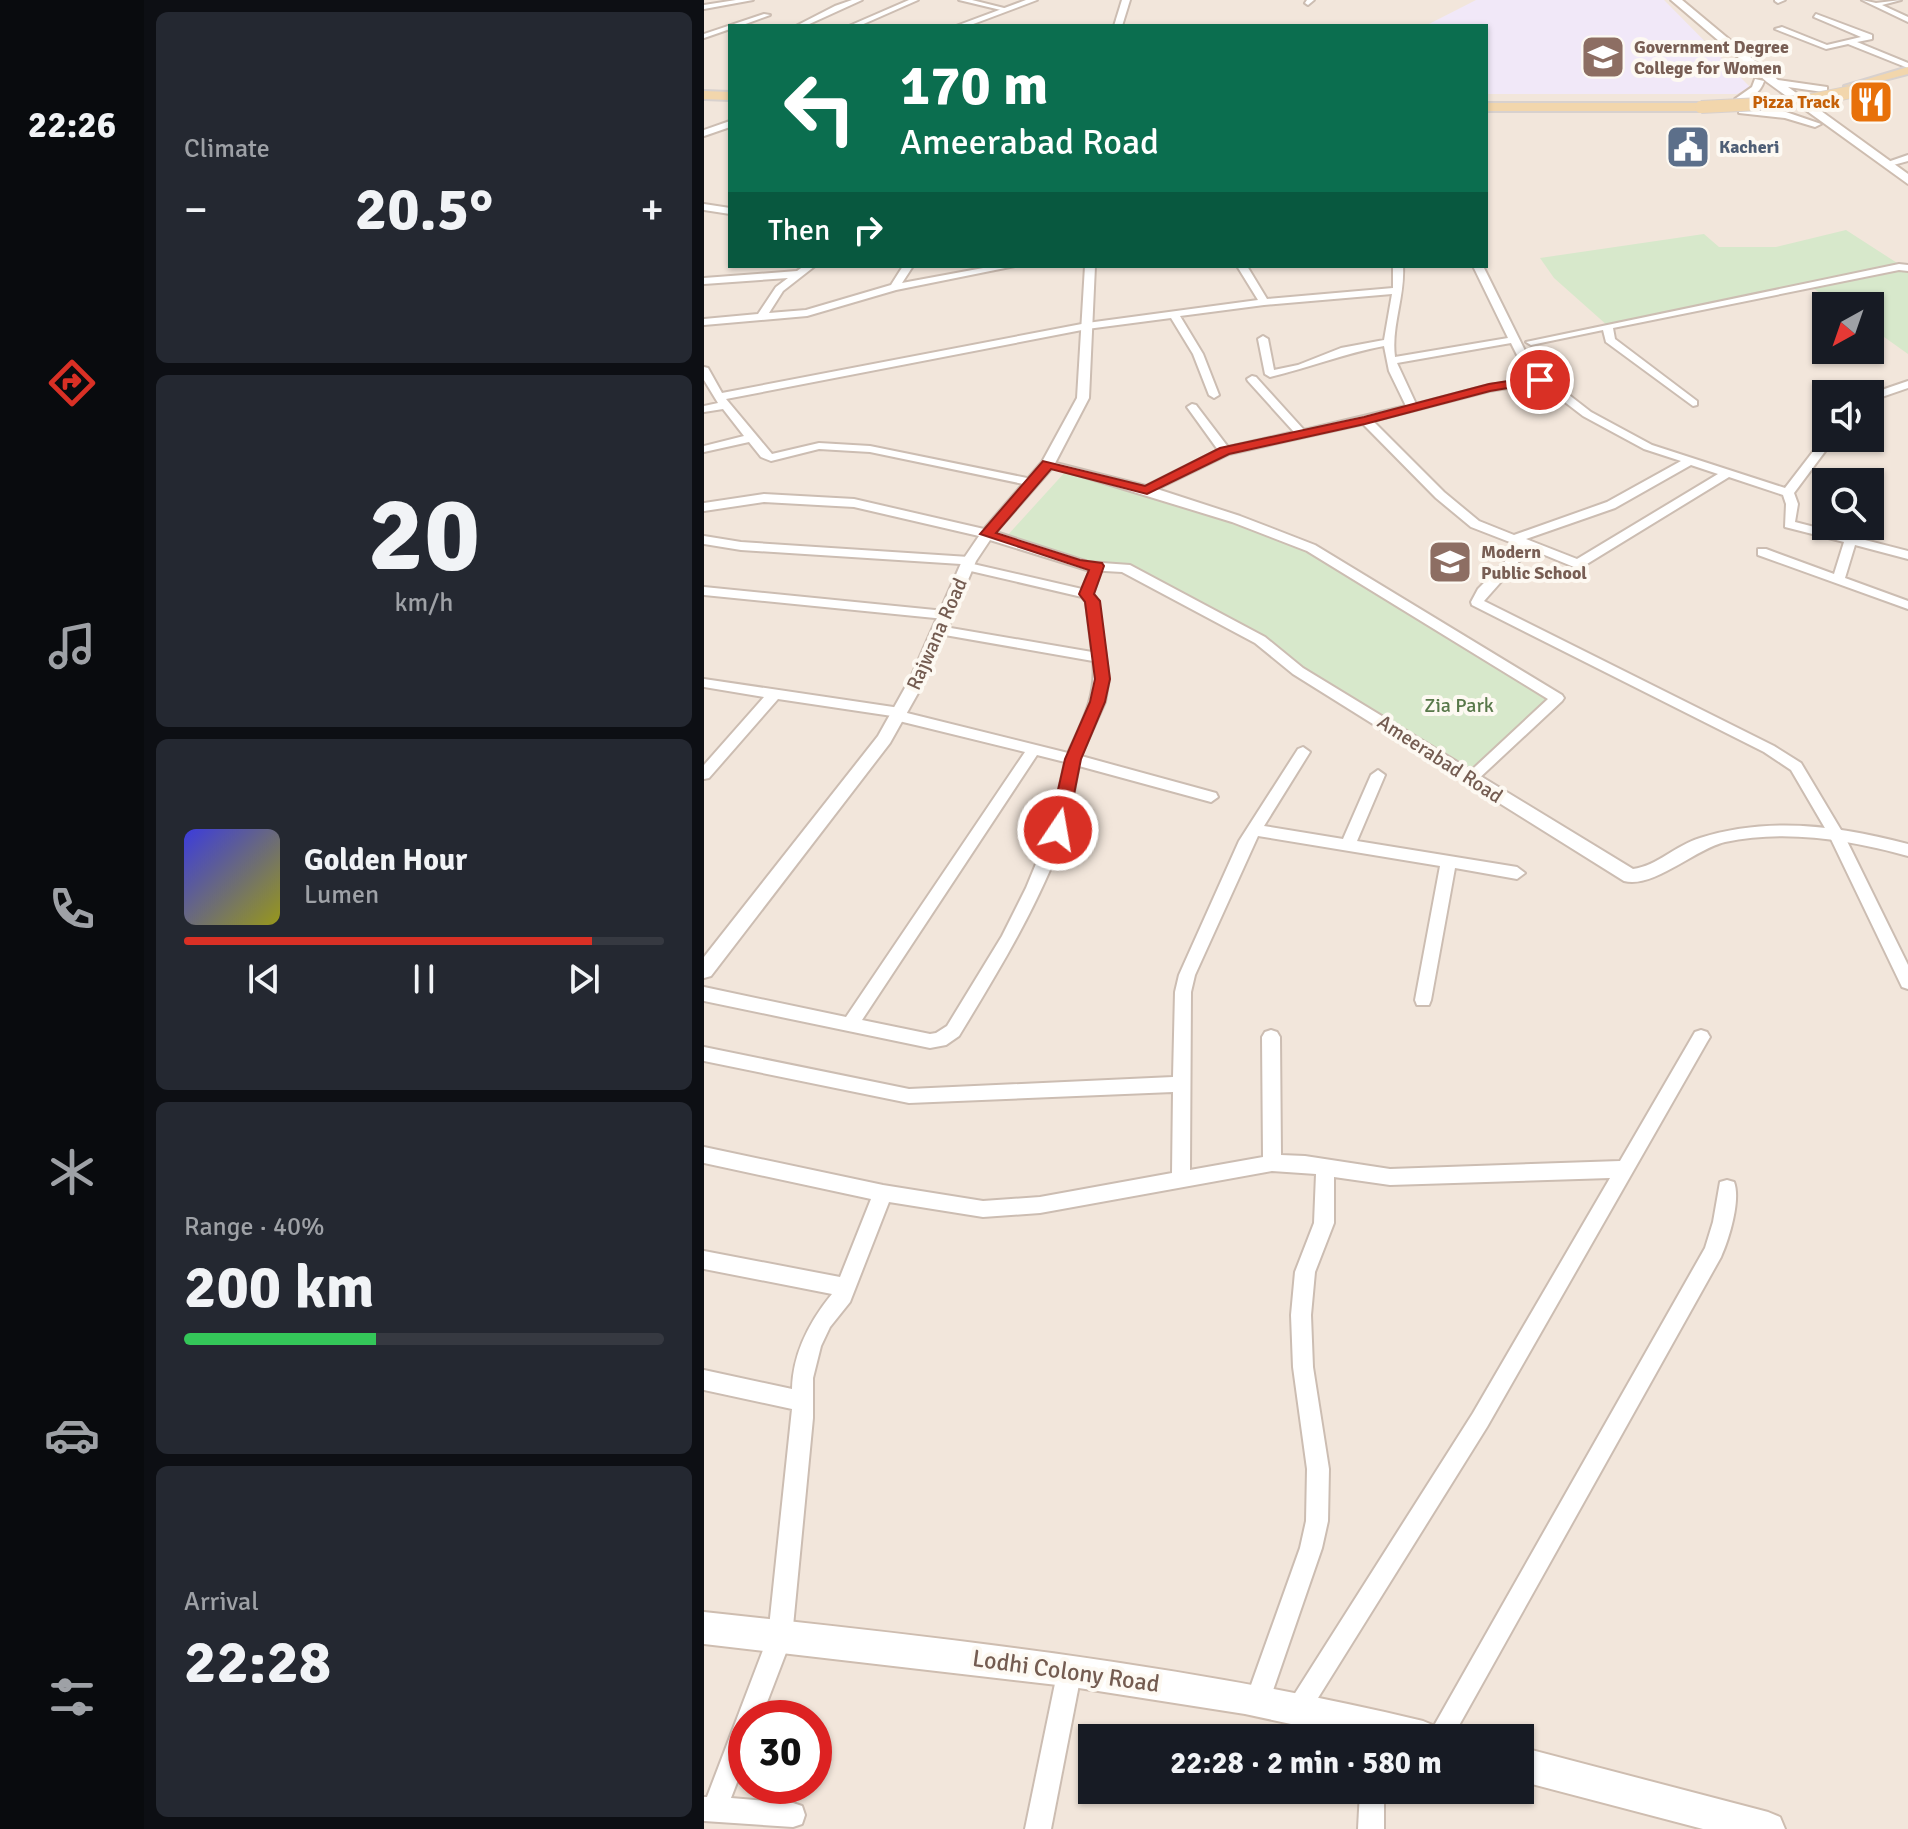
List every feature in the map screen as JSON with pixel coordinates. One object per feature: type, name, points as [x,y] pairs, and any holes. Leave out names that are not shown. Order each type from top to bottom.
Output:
[{"type":"main road","points":[[1676,0],[1711,32],[1713,40],[1765,81],[1808,107],[1819,122],[1908,189]]},
{"type":"main road","points":[[1853,89],[1908,68]]},
{"type":"main road","points":[[1488,105],[1756,106],[1801,102],[1908,77]]},
{"type":"main road","points":[[1765,81],[1791,109],[1819,122],[1908,180]]},
{"type":"main road","points":[[1819,122],[1741,106],[1765,81],[1823,89]]},
{"type":"main road","points":[[704,98],[728,98]]},
{"type":"main road","points":[[1819,122],[1836,102]]},
{"type":"main road","name":"Lodhi Colony Road","points":[[704,1628],[1070,1669],[1300,1706],[1353,1724]]},
{"type":"main road","points":[[1534,1768],[1768,1829]]},
{"type":"street","points":[[704,7],[750,0]]},
{"type":"street","points":[[808,24],[837,7],[859,0]]},
{"type":"street","points":[[858,24],[915,0]]},
{"type":"street","points":[[962,0],[1005,9]]},
{"type":"street","points":[[965,24],[1033,0]]},
{"type":"street","points":[[1119,24],[1126,0]]},
{"type":"street","points":[[1865,0],[1908,20]]},
{"type":"street","points":[[1874,5],[1898,0]]},
{"type":"street","points":[[738,24],[766,15]]},
{"type":"street","points":[[1779,29],[1826,47],[1869,37],[1816,16]]},
{"type":"street","points":[[704,36],[728,27]]},
{"type":"street","points":[[1850,42],[1908,68]]},
{"type":"street","points":[[704,133],[728,125]]},
{"type":"street","points":[[1886,164],[1908,158]]},
{"type":"street","points":[[706,209],[728,211]]},
{"type":"street","points":[[1531,342],[1899,267],[1908,268]]},
{"type":"street","points":[[761,318],[779,289],[807,268]]},
{"type":"street","points":[[895,287],[907,268]]},
{"type":"street","points":[[704,322],[807,313],[895,287],[999,268]]},
{"type":"street","name":"Rajwana Road","points":[[704,971],[884,739],[900,715],[968,564],[987,534],[1048,464],[1083,398],[1090,268]]},
{"type":"street","points":[[1243,268],[1264,302]]},
{"type":"street","points":[[1398,268],[1398,291],[1389,342],[1391,361],[1412,407]]},
{"type":"street","points":[[1479,268],[1512,340],[1529,369],[1540,380],[1609,428],[1688,462],[1788,493]]},
{"type":"street","points":[[704,281],[799,274]]},
{"type":"street","points":[[704,409],[722,401],[1087,326],[1264,302],[1398,291]]},
{"type":"street","points":[[1174,315],[1198,354],[1214,395]]},
{"type":"street","points":[[1608,328],[1610,340],[1693,403]]},
{"type":"street","points":[[1263,339],[1270,374],[1301,367],[1345,350],[1389,342]]},
{"type":"street","points":[[1391,361],[1512,340]]},
{"type":"street","points":[[704,370],[722,401],[765,455],[771,458],[819,446],[870,449],[1033,482]]},
{"type":"street","points":[[1252,379],[1301,433]]},
{"type":"street","points":[[1147,490],[1225,451],[1489,388],[1540,380]]},
{"type":"street","points":[[1884,393],[1908,384]]},
{"type":"street","points":[[1192,407],[1225,451]]},
{"type":"street","points":[[1365,420],[1475,524],[1581,565],[1609,543],[1726,474]]},
{"type":"street","points":[[704,449],[752,438]]},
{"type":"street","points":[[1788,493],[1819,452]]},
{"type":"street","points":[[1688,462],[1611,505],[1519,543],[1477,602],[1485,609],[1769,749],[1796,767],[1836,835],[1908,982]]},
{"type":"street","points":[[1048,464],[1147,490],[1311,548],[1557,698],[1469,779]]},
{"type":"street","points":[[1788,493],[1792,504],[1789,524],[1908,555]]},
{"type":"street","name":"Ameerabad Road","points":[[704,507],[764,498],[854,503],[987,534],[1078,564],[1125,568],[1260,640],[1298,671],[1469,779],[1634,876],[1720,837],[1760,832],[1836,835],[1875,840],[1908,850]]},
{"type":"street","points":[[704,540],[741,546],[968,564],[1086,594],[1092,601],[1102,679],[1098,702],[1073,759],[1058,830],[1034,888],[1009,939],[953,1031],[934,1041],[704,994]]},
{"type":"street","points":[[1838,580],[1850,541]]},
{"type":"street","points":[[1762,552],[1908,605]]},
{"type":"street","points":[[1086,594],[1097,566]]},
{"type":"street","points":[[704,591],[945,615]]},
{"type":"street","points":[[939,630],[1101,658]]},
{"type":"street","points":[[704,683],[900,715],[1211,797]]},
{"type":"street","points":[[704,774],[775,693]]},
{"type":"street","points":[[849,1026],[1034,749]]},
{"type":"street","points":[[1181,1181],[1180,1084],[1183,992],[1187,975],[1254,830],[1303,752]]},
{"type":"street","points":[[1348,845],[1378,775]]},
{"type":"street","points":[[1254,830],[1517,873]]},
{"type":"street","points":[[1423,1000],[1448,862]]},
{"type":"street","points":[[1271,1037],[1272,1163]]},
{"type":"street","points":[[1300,1706],[1480,1420],[1701,1037]]},
{"type":"street","points":[[704,1054],[909,1096],[1180,1084]]},
{"type":"street","points":[[704,1155],[952,1207],[1005,1209],[1272,1163],[1390,1177],[1435,1178],[1624,1169]]},
{"type":"street","points":[[1258,1699],[1311,1548],[1317,1521],[1318,1469],[1303,1367],[1301,1315],[1305,1272],[1324,1223],[1325,1168]]},
{"type":"street","points":[[1447,1724],[1714,1251],[1723,1222],[1727,1188]]},
{"type":"street","points":[[756,1700],[780,1637],[803,1378],[811,1344],[845,1287],[883,1193]]},
{"type":"street","points":[[704,1260],[845,1287]]},
{"type":"street","points":[[704,1380],[803,1401]]},
{"type":"street","points":[[1038,1829],[1070,1669]]},
{"type":"street","points":[[728,1768],[710,1809],[793,1815]]},
{"type":"street","points":[[1371,1829],[1372,1804]]},
{"type":"shaded area","points":[[704,0],[1908,0],[1908,1829],[704,1829]]},
{"type":"shaded area","name":"Government Degree College for Women","points":[[1476,0],[1664,0],[1750,87],[1737,94],[1488,94],[1488,24],[1429,24]]},
{"type":"green space","points":[[1846,230],[1908,270],[1908,354],[1884,337],[1884,292],[1819,292],[1807,284],[1608,326],[1554,278],[1540,258],[1704,234],[1719,247],[1776,247]]},
{"type":"green space","name":"Zia Park","points":[[1066,471],[1233,520],[1307,549],[1552,698],[1467,775],[1297,665],[1271,643],[1125,563],[1086,563],[1006,537]]},
{"type":"place","name":"Government Degree College for Women","points":[[1603,57]]},
{"type":"place","name":"Pizza Track","points":[[1871,102]]},
{"type":"place","name":"Kacheri","points":[[1688,147]]},
{"type":"place","name":"Modern Public School","points":[[1450,562]]},
{"type":"route","points":[[1058,830],[1073,759],[1098,702],[1102,679],[1092,601],[1086,594],[1097,566],[1078,564],[987,534],[1048,464],[1147,490],[1225,451],[1489,388],[1540,380]]}]
